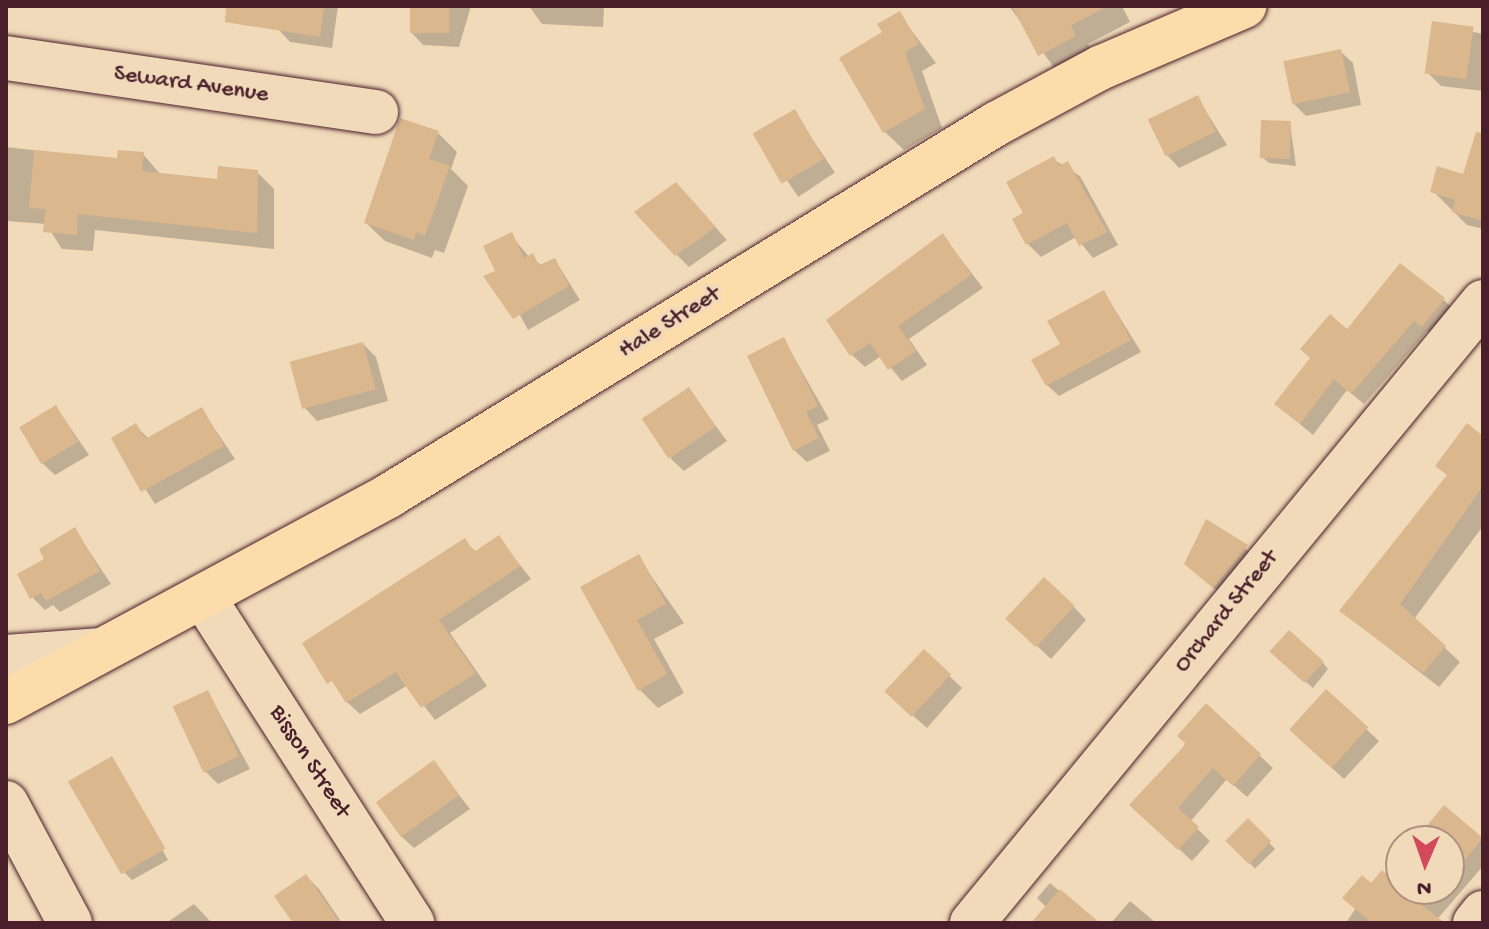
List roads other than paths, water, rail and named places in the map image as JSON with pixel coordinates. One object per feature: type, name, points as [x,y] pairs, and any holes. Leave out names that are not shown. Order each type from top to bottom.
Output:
[{"type":"main road","name":"Hale Street","points":[[6,702],[102,650],[205,600],[390,495],[996,124],[1102,67],[1244,6]]},
{"type":"street","name":"Seward Avenue","points":[[6,58],[376,112]]},
{"type":"street","name":"Orchard Street","points":[[972,923],[1483,302]]},
{"type":"street","name":"Bisson Street","points":[[205,600],[412,923]]},
{"type":"street","name":"Hale Street","points":[[6,657],[102,650]]},
{"type":"street","points":[[6,803],[70,923]]},
{"type":"street","points":[[1475,923],[1483,913]]}]
